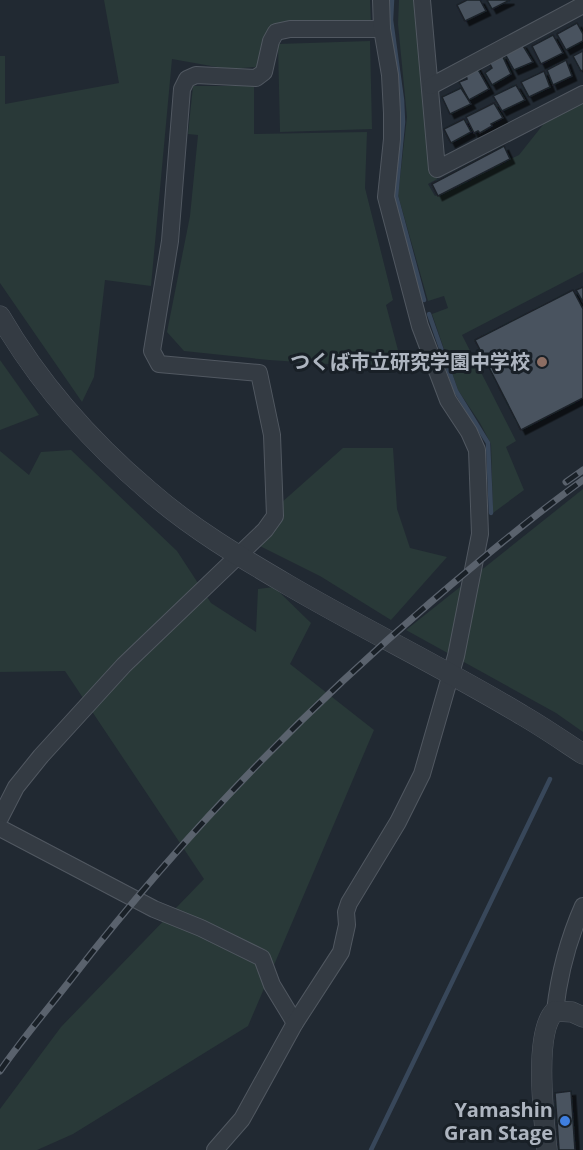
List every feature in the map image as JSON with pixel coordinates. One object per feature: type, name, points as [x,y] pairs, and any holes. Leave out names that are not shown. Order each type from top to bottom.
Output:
[{"type":"street","points":[[215,1150],[242,1119],[295,1023],[341,952],[349,903],[398,822],[422,774],[451,675],[480,534],[477,450],[469,432],[448,400],[420,326],[386,197],[392,140],[392,113],[390,75],[382,29],[381,0]]},
{"type":"street","points":[[423,0],[437,169],[583,94]]},
{"type":"street","points":[[431,86],[583,5]]},
{"type":"street","points":[[0,818],[16,787],[82,711],[124,665],[265,530],[275,516],[272,435],[259,373],[159,364],[152,351],[170,241],[182,89],[187,79],[196,75],[256,78],[264,72],[271,41],[276,32],[290,29],[382,29]]},
{"type":"street","points":[[0,316],[43,381],[80,425],[150,492],[239,556],[523,715],[583,754]]},
{"type":"street","points":[[0,828],[154,909],[201,928],[262,958],[272,985],[295,1023]]},
{"type":"street","points":[[547,1150],[543,1115],[543,1056],[547,1021],[555,1011],[558,982],[576,921],[583,906]]},
{"type":"street","points":[[555,1011],[572,1012],[583,1017]]},
{"type":"shaded area","points":[[104,0],[370,0],[371,23],[277,24],[257,67],[228,69],[172,59],[151,286],[105,280],[94,377],[82,402],[0,283],[0,56],[5,56],[5,104],[119,83]]},
{"type":"shaded area","points":[[399,0],[416,0],[437,179],[428,184],[435,196],[519,155],[546,121],[583,102],[583,272],[462,335],[516,441],[506,447],[524,490],[493,513],[491,444],[458,390],[432,314],[448,308],[444,296],[428,301],[398,195],[407,117],[398,24]]},
{"type":"shaded area","points":[[370,41],[372,129],[280,132],[278,44]]},
{"type":"shaded area","points":[[193,86],[254,86],[254,134],[367,132],[365,188],[393,300],[386,305],[403,369],[269,360],[184,351],[167,332],[190,216],[198,135],[188,134]]},
{"type":"shaded area","points":[[0,360],[39,415],[0,430]]},
{"type":"shaded area","points":[[343,448],[393,448],[397,509],[410,548],[447,557],[391,620],[320,576],[260,546],[281,503]]},
{"type":"shaded area","points":[[71,450],[177,551],[211,603],[256,632],[258,589],[274,587],[311,623],[290,664],[374,730],[248,1026],[73,1134],[37,1150],[0,1150],[0,1109],[61,1027],[204,879],[65,671],[0,672],[0,451],[29,475],[41,452]]},
{"type":"shaded area","points":[[583,489],[583,732],[556,713],[406,630]]},
{"type":"building","points":[[467,0],[480,0],[486,11],[465,21],[457,5]]},
{"type":"building","points":[[487,0],[510,0],[492,9]]},
{"type":"building","points":[[577,23],[583,34],[583,41],[566,50],[557,34]]},
{"type":"building","points":[[553,35],[563,53],[541,64],[532,46]]},
{"type":"building","points":[[522,44],[533,62],[514,70],[505,54]]},
{"type":"building","points":[[583,51],[583,70],[581,71],[573,56]]},
{"type":"building","points":[[502,55],[511,74],[492,85],[485,73],[492,68],[489,62]]},
{"type":"building","points":[[566,60],[572,76],[553,85],[547,70]]},
{"type":"building","points":[[476,66],[489,89],[469,100],[459,82],[467,79],[465,71]]},
{"type":"building","points":[[544,71],[550,87],[529,97],[521,82]]},
{"type":"building","points":[[516,85],[525,100],[502,111],[493,96]]},
{"type":"building","points":[[461,88],[471,104],[450,114],[442,97]]},
{"type":"building","points":[[494,103],[503,118],[480,133],[478,131],[474,133],[466,117]]},
{"type":"building","points":[[464,119],[471,132],[451,143],[444,129]]},
{"type":"building","points":[[504,146],[510,159],[438,196],[432,184]]},
{"type":"building","points":[[583,287],[583,302],[576,290]]},
{"type":"building","points":[[573,290],[583,309],[583,398],[521,430],[475,340]]},
{"type":"building","name":"Yamashin Gran Stage","points":[[571,1091],[575,1150],[559,1150],[555,1093]]},
{"type":"waterway","points":[[392,0],[391,20],[403,122],[396,196],[424,300]]},
{"type":"waterway","points":[[429,314],[456,391],[488,443],[491,513]]},
{"type":"waterway","points":[[371,1150],[550,779]]},
{"type":"railway","points":[[566,482],[583,470]]},
{"type":"railway","points":[[0,1071],[112,927],[154,877],[287,735],[334,689],[431,602],[505,540],[583,480]]},
{"type":"place","name":"つくば市立研究学園中学校","points":[[542,362]]},
{"type":"place","name":"Yamashin Gran Stage","points":[[565,1121]]}]
